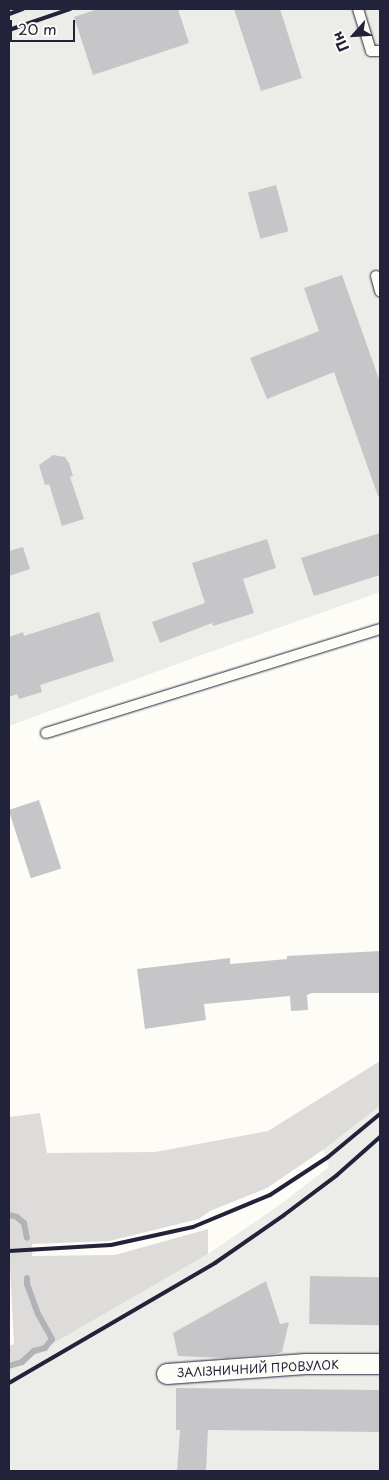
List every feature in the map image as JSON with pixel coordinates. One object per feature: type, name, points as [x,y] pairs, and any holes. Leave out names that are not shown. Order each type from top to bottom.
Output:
[{"type":"street","name":"ЗАЛІЗНИЧНИЙ ПРОВУЛОК","points":[[166,1374],[306,1364],[380,1364]]},
{"type":"lane","points":[[358,9],[370,51],[380,51]]},
{"type":"lane","points":[[376,276],[380,291]]},
{"type":"lane","points":[[46,733],[380,629]]},
{"type":"shaded area","points":[[9,9],[380,9],[380,592],[9,726]]},
{"type":"shaded area","points":[[380,1061],[380,1106],[323,1150],[267,1188],[210,1211],[199,1219],[109,1241],[32,1244],[32,1256],[115,1255],[208,1229],[208,1254],[9,1369],[9,1346],[14,1344],[9,1248],[9,1117],[40,1113],[47,1153],[155,1152],[268,1131]]},
{"type":"shaded area","points":[[380,1106],[380,1471],[9,1471],[9,1369],[208,1254],[278,1206],[329,1167],[323,1150]]},
{"type":"building","points":[[98,9],[178,9],[189,43],[93,75],[74,17]]},
{"type":"building","points":[[234,9],[280,9],[302,78],[261,91]]},
{"type":"building","points":[[276,185],[288,231],[260,239],[248,193]]},
{"type":"building","points":[[342,275],[380,382],[380,496],[378,496],[334,372],[267,399],[250,358],[319,331],[304,288]]},
{"type":"building","points":[[53,455],[65,457],[69,463],[73,476],[70,477],[84,519],[62,526],[49,484],[45,485],[39,465]]},
{"type":"building","points":[[380,533],[380,575],[314,596],[301,558]]},
{"type":"building","points":[[267,539],[276,568],[243,579],[254,613],[213,626],[212,623],[160,643],[152,622],[205,603],[192,563]]},
{"type":"building","points":[[23,547],[30,569],[9,576],[9,551]]},
{"type":"building","points":[[99,612],[114,661],[40,685],[42,692],[19,699],[17,694],[9,697],[9,637],[23,632],[24,636]]},
{"type":"building","points":[[39,800],[61,868],[31,878],[9,810]]},
{"type":"building","points":[[380,951],[380,993],[312,993],[307,995],[308,1010],[291,1011],[290,996],[204,1004],[206,1020],[145,1029],[137,969],[230,958],[230,964],[287,959],[287,956]]},
{"type":"building","points":[[310,1276],[380,1277],[379,1325],[309,1324]]},
{"type":"building","points":[[266,1281],[280,1324],[289,1322],[282,1352],[227,1358],[178,1356],[173,1333]]},
{"type":"building","points":[[176,1388],[380,1390],[380,1432],[208,1430],[206,1471],[177,1471],[180,1430],[176,1430]]},
{"type":"waterway","points":[[9,1215],[17,1217],[24,1223],[27,1238]]},
{"type":"waterway","points":[[9,1366],[22,1362],[34,1351],[45,1348],[52,1339],[38,1314],[27,1284],[27,1278]]},
{"type":"railway","points":[[9,14],[23,9]]},
{"type":"railway","points":[[9,30],[70,9]]},
{"type":"railway","points":[[9,1251],[111,1245],[193,1227],[270,1195],[328,1157],[380,1114]]},
{"type":"railway","points":[[9,1383],[215,1263],[337,1175],[380,1137]]}]
